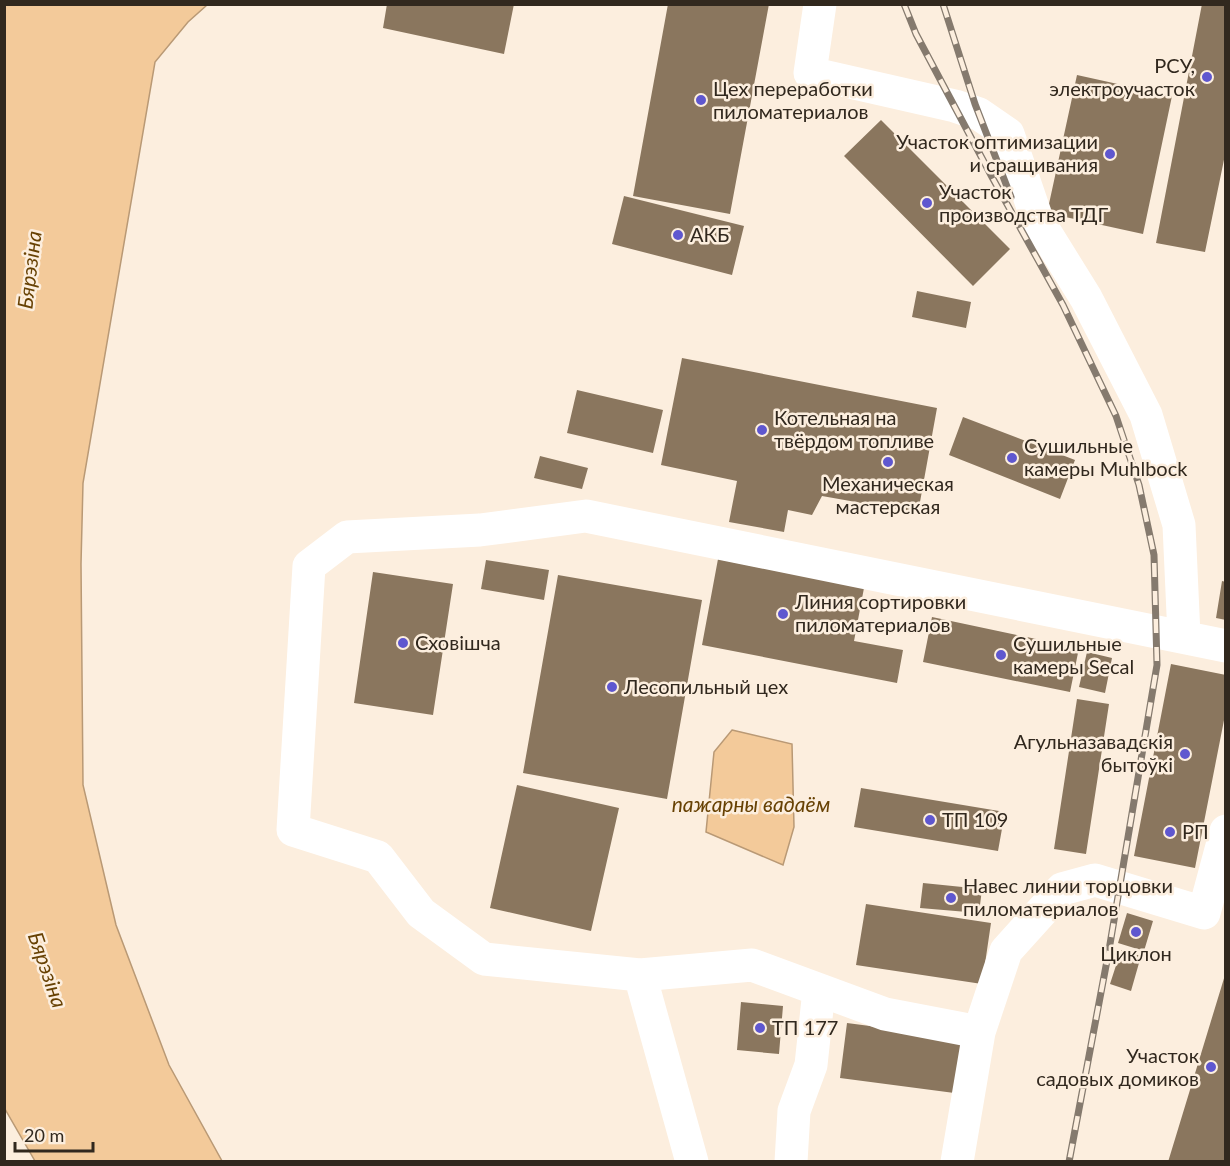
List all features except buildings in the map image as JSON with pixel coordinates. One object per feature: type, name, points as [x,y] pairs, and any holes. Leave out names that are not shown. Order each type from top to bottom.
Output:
[{"type":"lane","points":[[820,4],[810,73],[955,106],[979,114],[1008,134],[1037,219],[1086,298],[1146,415],[1179,525],[1184,636]]},
{"type":"lane","points":[[979,1032],[885,1014],[752,965],[640,975],[484,959],[422,913],[378,857],[293,830],[309,566],[348,537],[480,530],[586,516],[1226,646]]},
{"type":"lane","points":[[957,1161],[979,1032],[1006,951],[1062,889],[1095,880],[1204,913],[1226,831]]},
{"type":"lane","points":[[640,975],[692,1161]]},
{"type":"lane","points":[[791,1161],[795,1111],[811,1065],[819,990]]},
{"type":"water","name":"Бярэзіна","points":[[4,5],[207,5],[188,22],[155,62],[83,483],[81,564],[83,785],[116,925],[169,1065],[222,1161],[35,1161],[5,1109]]},
{"type":"water","name":"пажарны вадаём","points":[[732,730],[792,744],[794,827],[783,865],[706,832],[714,752]]},
{"type":"railway","points":[[904,4],[916,34],[1063,305],[1116,416],[1139,485],[1154,555],[1157,665],[1109,950],[1069,1162]]},
{"type":"railway","points":[[943,4],[975,104],[1011,197]]},
{"type":"place","name":"РСУ, электроучасток","points":[[1207,77]]},
{"type":"place","name":"Цех переработки пиломатериалов","points":[[701,100]]},
{"type":"place","name":"Участок оптимизации и сращивания","points":[[1110,154]]},
{"type":"place","name":"Участок производства ТДГ","points":[[927,203]]},
{"type":"place","name":"АКБ","points":[[678,235]]},
{"type":"place","name":"Котельная на твёрдом топливе","points":[[762,430]]},
{"type":"place","name":"Cушильные камеры Muhlbock","points":[[1012,458]]},
{"type":"place","name":"Механическая мастерская","points":[[888,462]]},
{"type":"place","name":"Линия сортировки пиломатериалов","points":[[783,614]]},
{"type":"place","name":"Сховішча","points":[[403,643]]},
{"type":"place","name":"Сушильные камеры Secal","points":[[1001,655]]},
{"type":"place","name":"Лесопильный цех","points":[[612,687]]},
{"type":"place","name":"Агульназавадскія бытоўкі","points":[[1185,754]]},
{"type":"place","name":"ТП 109","points":[[930,820]]},
{"type":"place","name":"РП","points":[[1170,832]]},
{"type":"place","name":"Навес линии торцовки пиломатериалов","points":[[951,898]]},
{"type":"place","name":"Циклон","points":[[1136,932]]},
{"type":"place","name":"ТП 177","points":[[760,1028]]},
{"type":"place","name":"Участок садовых домиков","points":[[1211,1067]]}]
